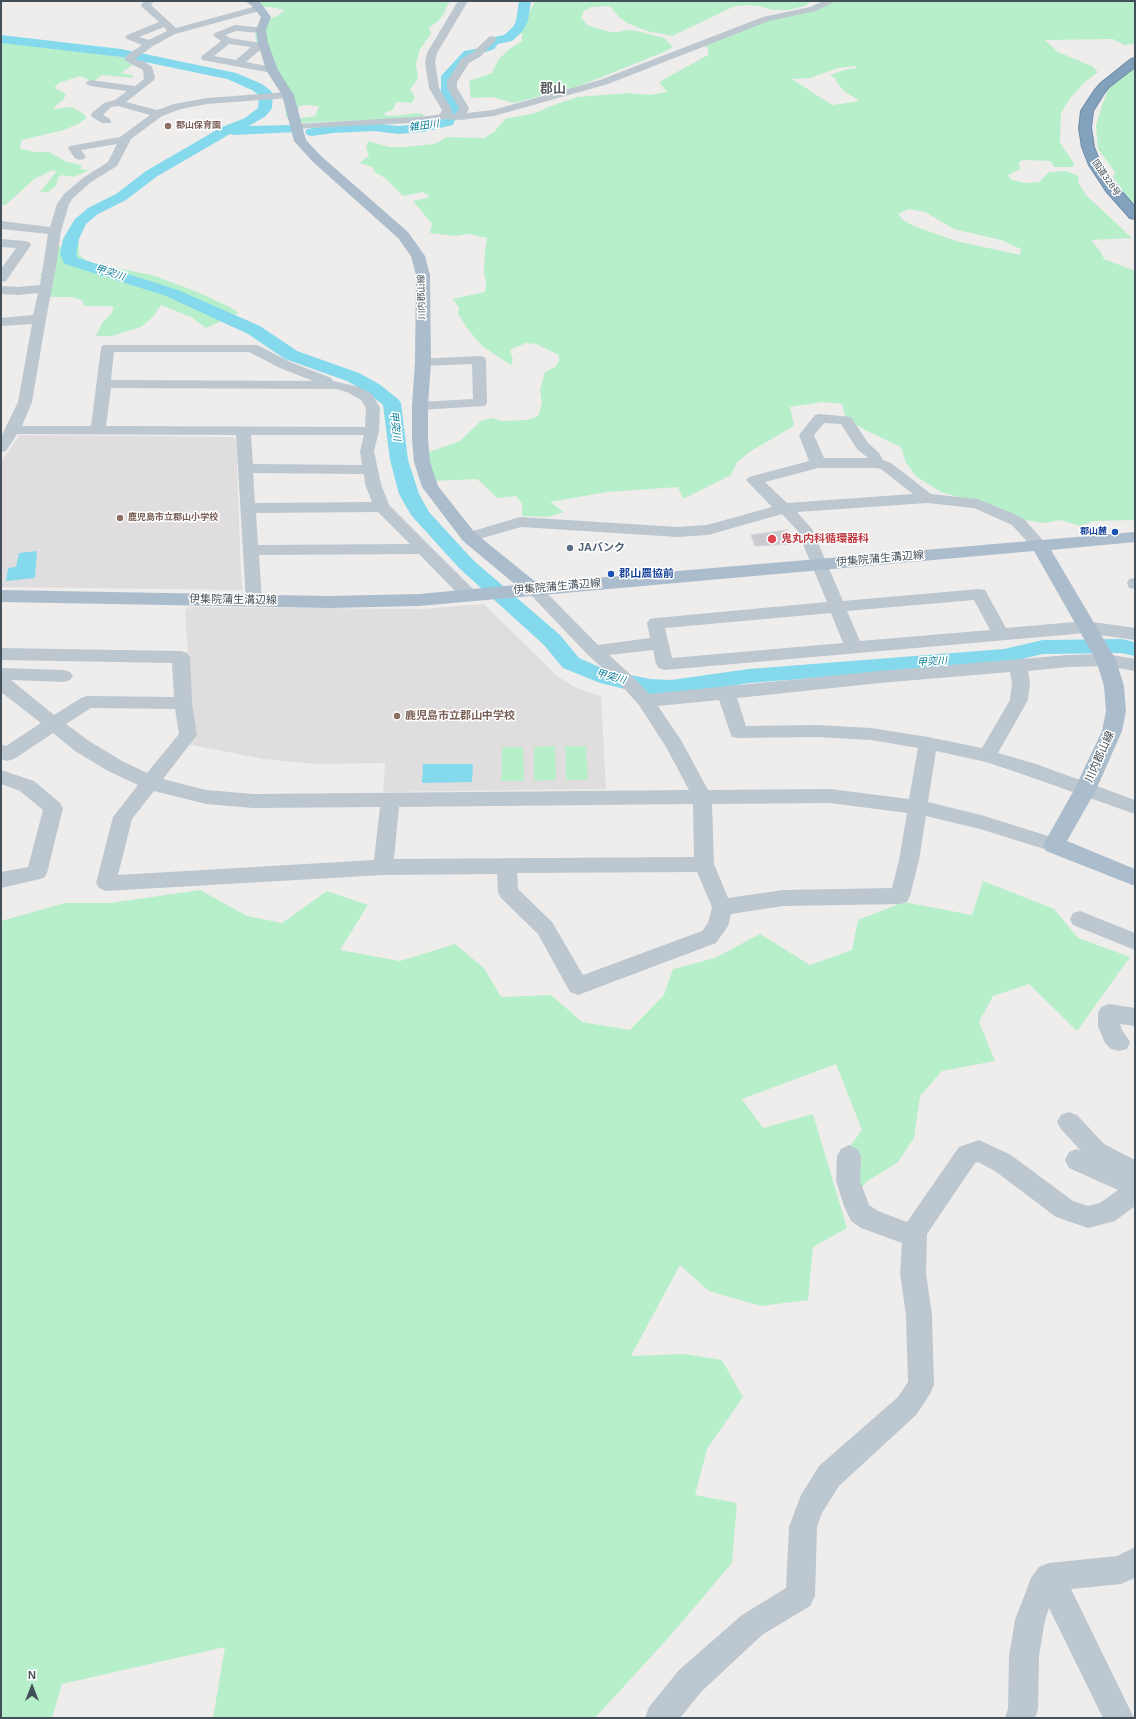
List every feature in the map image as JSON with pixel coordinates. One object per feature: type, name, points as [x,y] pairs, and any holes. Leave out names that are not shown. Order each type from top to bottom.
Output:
[{"type":"highway","name":"国道328号","points":[[1135,62],[1105,85],[1098,93],[1087,111],[1085,128],[1088,147],[1095,164],[1115,193],[1135,215]]},
{"type":"main road","name":"川内郡山線","points":[[255,5],[266,17],[261,30],[263,43],[272,70],[296,127],[300,141],[317,159],[403,235],[418,256],[423,275],[423,362],[420,406],[422,462],[430,487],[469,537],[533,589]]},
{"type":"main road","name":"伊集院蒲生溝辺線","points":[[1,596],[254,601],[382,601],[472,596],[533,589],[1135,536]]},
{"type":"main road","name":"川内郡山線","points":[[1038,545],[1105,659],[1114,686],[1116,710],[1112,732],[1085,790],[1054,845]]},
{"type":"main road","points":[[1054,845],[1135,878]]},
{"type":"street","points":[[149,1],[146,6],[172,28],[172,32]]},
{"type":"street","points":[[444,116],[447,110],[434,88],[430,62],[432,53],[463,1]]},
{"type":"street","points":[[296,127],[429,119],[444,116],[460,117],[494,113],[604,82],[766,19],[813,9],[831,1]]},
{"type":"street","points":[[106,121],[96,116],[108,105],[118,103],[149,80],[150,77],[148,69],[141,64],[129,60],[130,58],[150,44],[172,32],[255,5]]},
{"type":"street","points":[[150,44],[130,36],[165,23]]},
{"type":"street","points":[[238,64],[257,47],[256,45],[227,41],[218,35],[235,28],[261,30]]},
{"type":"street","points":[[460,117],[464,108],[452,88],[452,82],[465,61],[477,54],[492,39]]},
{"type":"street","points":[[227,41],[206,58],[272,70]]},
{"type":"street","points":[[90,83],[136,89]]},
{"type":"street","points":[[1,448],[13,430],[25,402],[44,289],[50,267],[55,230],[62,204],[68,196],[87,180],[113,164],[123,140],[128,134],[158,114],[173,107],[256,97],[283,96]]},
{"type":"street","points":[[118,103],[158,114]]},
{"type":"street","points":[[80,157],[74,148],[123,140]]},
{"type":"street","points":[[1,226],[55,230]]},
{"type":"street","points":[[1,243],[26,245],[1,278]]},
{"type":"street","points":[[1,290],[18,291],[44,289]]},
{"type":"street","points":[[1,322],[39,319]]},
{"type":"street","points":[[98,431],[108,348],[252,348],[285,365],[338,386],[354,390],[367,397],[373,408],[372,431],[367,451],[373,484],[382,507],[423,550],[472,596]]},
{"type":"street","points":[[420,406],[480,403],[479,360],[423,362]]},
{"type":"street","points":[[104,384],[338,386]]},
{"type":"street","points":[[818,463],[806,435],[820,418],[846,420],[862,446],[874,456],[877,462]]},
{"type":"street","points":[[13,430],[372,431]]},
{"type":"street","points":[[242,431],[249,508],[254,601]]},
{"type":"street","points":[[854,648],[804,529],[785,508],[779,505],[754,480],[818,463],[877,462],[886,466],[927,498]]},
{"type":"street","points":[[246,468],[370,470]]},
{"type":"street","points":[[469,537],[520,522],[678,532],[708,530],[785,508],[927,498],[977,504],[1006,516],[1018,522],[1038,545]]},
{"type":"street","points":[[249,508],[382,507]]},
{"type":"street","points":[[251,550],[423,550]]},
{"type":"street","points":[[508,867],[508,892],[545,928],[578,986],[709,937],[718,926],[722,907],[704,864],[702,797],[674,745],[645,701],[624,678],[594,651],[533,589]]},
{"type":"street","points":[[1000,633],[979,594],[656,623],[665,664],[854,648],[1000,633],[1088,629],[1135,634]]},
{"type":"street","points":[[594,651],[660,644]]},
{"type":"street","points":[[1,654],[181,657],[183,703],[188,735],[123,817],[106,883],[383,867],[704,864]]},
{"type":"street","points":[[645,701],[880,677],[1068,661],[1105,659],[1135,664]]},
{"type":"street","points":[[987,756],[1019,700],[1021,682],[1018,666]]},
{"type":"street","points":[[1,674],[64,676]]},
{"type":"street","points":[[1,681],[11,691],[82,746],[115,766],[150,783],[206,797],[253,801],[830,796],[918,807],[981,822],[1054,845]]},
{"type":"street","points":[[726,693],[739,732],[817,731],[870,734],[928,742],[987,756],[1029,769],[1135,807]]},
{"type":"street","points":[[1,751],[7,754],[87,702],[183,703]]},
{"type":"street","points":[[722,907],[783,898],[900,896],[909,860],[928,742]]},
{"type":"street","points":[[1,777],[27,786],[53,808],[37,873],[1,880]]},
{"type":"street","points":[[383,867],[390,800]]},
{"type":"street","points":[[1080,919],[1135,942]]},
{"type":"street","points":[[1119,1042],[1113,1036],[1109,1026],[1109,1013],[1135,1017]]},
{"type":"street","points":[[1069,1122],[1096,1151],[1122,1166],[1135,1171]]},
{"type":"street","points":[[660,1718],[690,1681],[752,1625],[800,1596],[803,1527],[811,1505],[829,1476],[907,1406],[921,1385],[919,1315],[913,1273],[915,1231],[967,1154],[979,1151],[1003,1163],[1065,1209],[1088,1217],[1106,1213],[1135,1192]]},
{"type":"street","points":[[849,1156],[848,1181],[856,1206],[860,1212],[870,1220],[915,1236]]},
{"type":"street","points":[[1077,1160],[1135,1186]]},
{"type":"street","points":[[1020,1718],[1023,1709],[1024,1656],[1030,1620],[1041,1588],[1050,1577],[1121,1570],[1135,1561]]},
{"type":"street","points":[[1050,1577],[1119,1718]]},
{"type":"shaded area","name":"鹿児島市立郡山小学校","points":[[19,435],[232,437],[236,439],[241,574],[243,590],[1,587],[1,462]]},
{"type":"shaded area","name":"鹿児島市立郡山中学校","points":[[484,604],[557,676],[576,688],[601,696],[606,789],[383,792],[385,763],[316,764],[263,759],[187,744],[193,736],[185,610],[190,607],[421,609]]},
{"type":"green space","points":[[247,1],[452,1],[448,4],[443,15],[438,21],[429,28],[431,34],[420,49],[416,64],[418,78],[410,90],[415,97],[412,103],[396,102],[393,110],[386,112],[384,115],[396,116],[416,113],[423,114],[424,116],[392,119],[292,123],[289,120],[315,116],[319,106],[299,106],[297,117],[286,118],[285,101],[257,44],[255,34],[264,21],[277,16],[285,10],[270,7],[259,7]]},
{"type":"green space","points":[[535,1],[812,1],[804,6],[788,10],[773,10],[748,5],[735,6],[672,36],[647,31],[627,23],[619,17],[610,6],[591,7],[584,11],[581,17],[587,25],[610,32],[627,30],[637,31],[664,38],[673,47],[579,86],[514,103],[492,97],[471,98],[469,81],[492,73],[498,60],[508,50],[522,41],[522,29]]},
{"type":"green space","points":[[832,1],[1135,1],[1135,44],[1124,45],[1113,39],[1045,40],[1058,52],[1092,66],[1098,72],[1084,83],[1071,97],[1061,113],[1060,143],[1074,163],[1072,167],[1054,167],[1051,161],[1023,160],[1019,162],[1020,169],[1008,175],[1010,179],[1024,183],[1039,182],[1049,172],[1067,171],[1078,176],[1079,184],[1086,195],[1132,238],[1091,240],[1101,252],[1104,259],[1135,271],[1135,520],[1094,521],[1080,526],[1061,520],[1044,523],[1025,520],[1003,510],[941,492],[917,477],[906,463],[901,447],[846,419],[842,404],[823,402],[790,407],[794,426],[751,451],[737,462],[731,475],[683,499],[678,487],[607,492],[550,502],[564,512],[548,517],[522,516],[522,504],[516,496],[497,498],[477,479],[433,481],[426,453],[460,441],[481,421],[493,418],[501,421],[528,420],[538,416],[542,403],[540,390],[545,372],[555,367],[559,361],[559,355],[536,344],[526,343],[510,350],[513,360],[511,365],[482,346],[458,314],[459,307],[452,299],[485,292],[486,284],[484,272],[487,238],[469,234],[455,236],[430,233],[432,224],[413,201],[430,197],[423,192],[403,196],[385,178],[376,173],[372,167],[359,163],[369,156],[366,147],[368,141],[389,147],[405,147],[435,144],[447,137],[484,138],[494,132],[505,119],[535,113],[578,97],[629,93],[650,95],[667,92],[659,82],[708,55],[708,48],[700,44],[753,24]],"holes":[[[856,66],[856,68],[830,75],[836,79],[837,83],[844,91],[860,101],[832,105],[792,79],[810,78],[838,68]],[[908,209],[925,212],[954,229],[1001,240],[1021,249],[1020,255],[956,241],[914,226],[903,220],[898,214]]]},
{"type":"green space","points":[[1,42],[71,49],[131,59],[132,65],[121,73],[132,75],[134,78],[102,75],[93,82],[80,76],[59,83],[54,88],[66,95],[63,100],[54,107],[55,109],[72,107],[85,115],[86,118],[80,123],[64,130],[22,140],[20,146],[21,149],[36,152],[49,152],[67,162],[82,165],[80,169],[89,170],[74,177],[62,175],[58,178],[56,186],[48,192],[40,192],[56,172],[53,170],[34,179],[7,204],[1,206]]},
{"type":"green space","points":[[1135,66],[1135,208],[1113,177],[1115,172],[1098,149],[1096,126],[1102,105],[1110,86]]},
{"type":"green space","points":[[79,243],[79,255],[87,261],[152,275],[195,291],[230,307],[239,313],[206,328],[191,317],[161,305],[152,318],[141,327],[112,336],[96,336],[102,323],[111,314],[114,308],[110,306],[84,306],[83,301],[73,297],[51,297],[38,294],[53,286],[44,280],[40,275],[58,247]]},
{"type":"green space","points":[[555,746],[556,780],[534,781],[534,747]]},
{"type":"green space","points":[[565,746],[586,746],[588,780],[566,780]]},
{"type":"green space","points":[[502,747],[523,747],[524,781],[501,781]]},
{"type":"green space","points":[[983,881],[1054,909],[1078,938],[1130,957],[1077,1031],[1029,984],[993,996],[979,1022],[995,1061],[942,1071],[920,1096],[914,1138],[898,1162],[866,1182],[852,1202],[836,1165],[862,1130],[836,1064],[742,1099],[763,1128],[813,1114],[847,1228],[813,1247],[808,1300],[761,1306],[709,1291],[680,1265],[631,1356],[685,1354],[722,1360],[743,1397],[707,1449],[695,1495],[737,1503],[732,1563],[669,1637],[595,1718],[213,1718],[225,1647],[62,1684],[52,1718],[1,1718],[1,921],[65,903],[110,903],[200,890],[247,916],[282,923],[327,891],[368,905],[340,950],[400,961],[455,944],[484,968],[501,997],[551,995],[582,1022],[630,1030],[664,995],[673,969],[715,958],[760,934],[810,965],[852,950],[858,920],[904,902],[972,915]]},
{"type":"water","points":[[37,551],[35,578],[6,581],[8,568],[16,567],[19,553]]},
{"type":"water","points":[[423,764],[473,764],[472,782],[422,783]]},
{"type":"building","name":"鬼丸内科循環器科","points":[[787,530],[792,544],[755,546],[751,535]]},
{"type":"waterway","name":"雑田川","points":[[486,48],[490,46],[493,41],[508,38],[518,29],[522,21],[525,1]]},
{"type":"waterway","name":"甲突川","points":[[1,39],[121,53],[231,76],[257,87],[266,94],[265,108],[250,121],[225,131],[151,174],[121,197],[93,211],[80,222],[71,239],[68,254],[71,261],[172,293],[254,330],[291,355],[353,377],[373,388],[392,403],[399,460],[409,494],[421,515],[466,564],[552,640],[571,663],[600,676],[650,687],[671,688],[749,676],[1004,656],[1043,647],[1121,646],[1135,649]]},
{"type":"waterway","name":"雑田川","points":[[312,132],[333,129],[374,127],[398,130],[423,128],[448,122],[453,108],[448,91],[447,76],[468,54],[479,51]]},
{"type":"waterway","name":"雑田川","points":[[234,131],[292,129]]},
{"type":"place","name":"郡山保育園","points":[[168,126]]},
{"type":"place","name":"鹿児島市立郡山小学校","points":[[120,518]]},
{"type":"place","name":"郡山麓","points":[[1115,532]]},
{"type":"place","name":"鬼丸内科循環器科","points":[[772,539]]},
{"type":"place","name":"JAバンク","points":[[570,548]]},
{"type":"place","name":"郡山農協前","points":[[611,574]]},
{"type":"place","name":"鹿児島市立郡山中学校","points":[[397,716]]},
{"type":"district","name":"郡山","points":[[553,89]]}]
